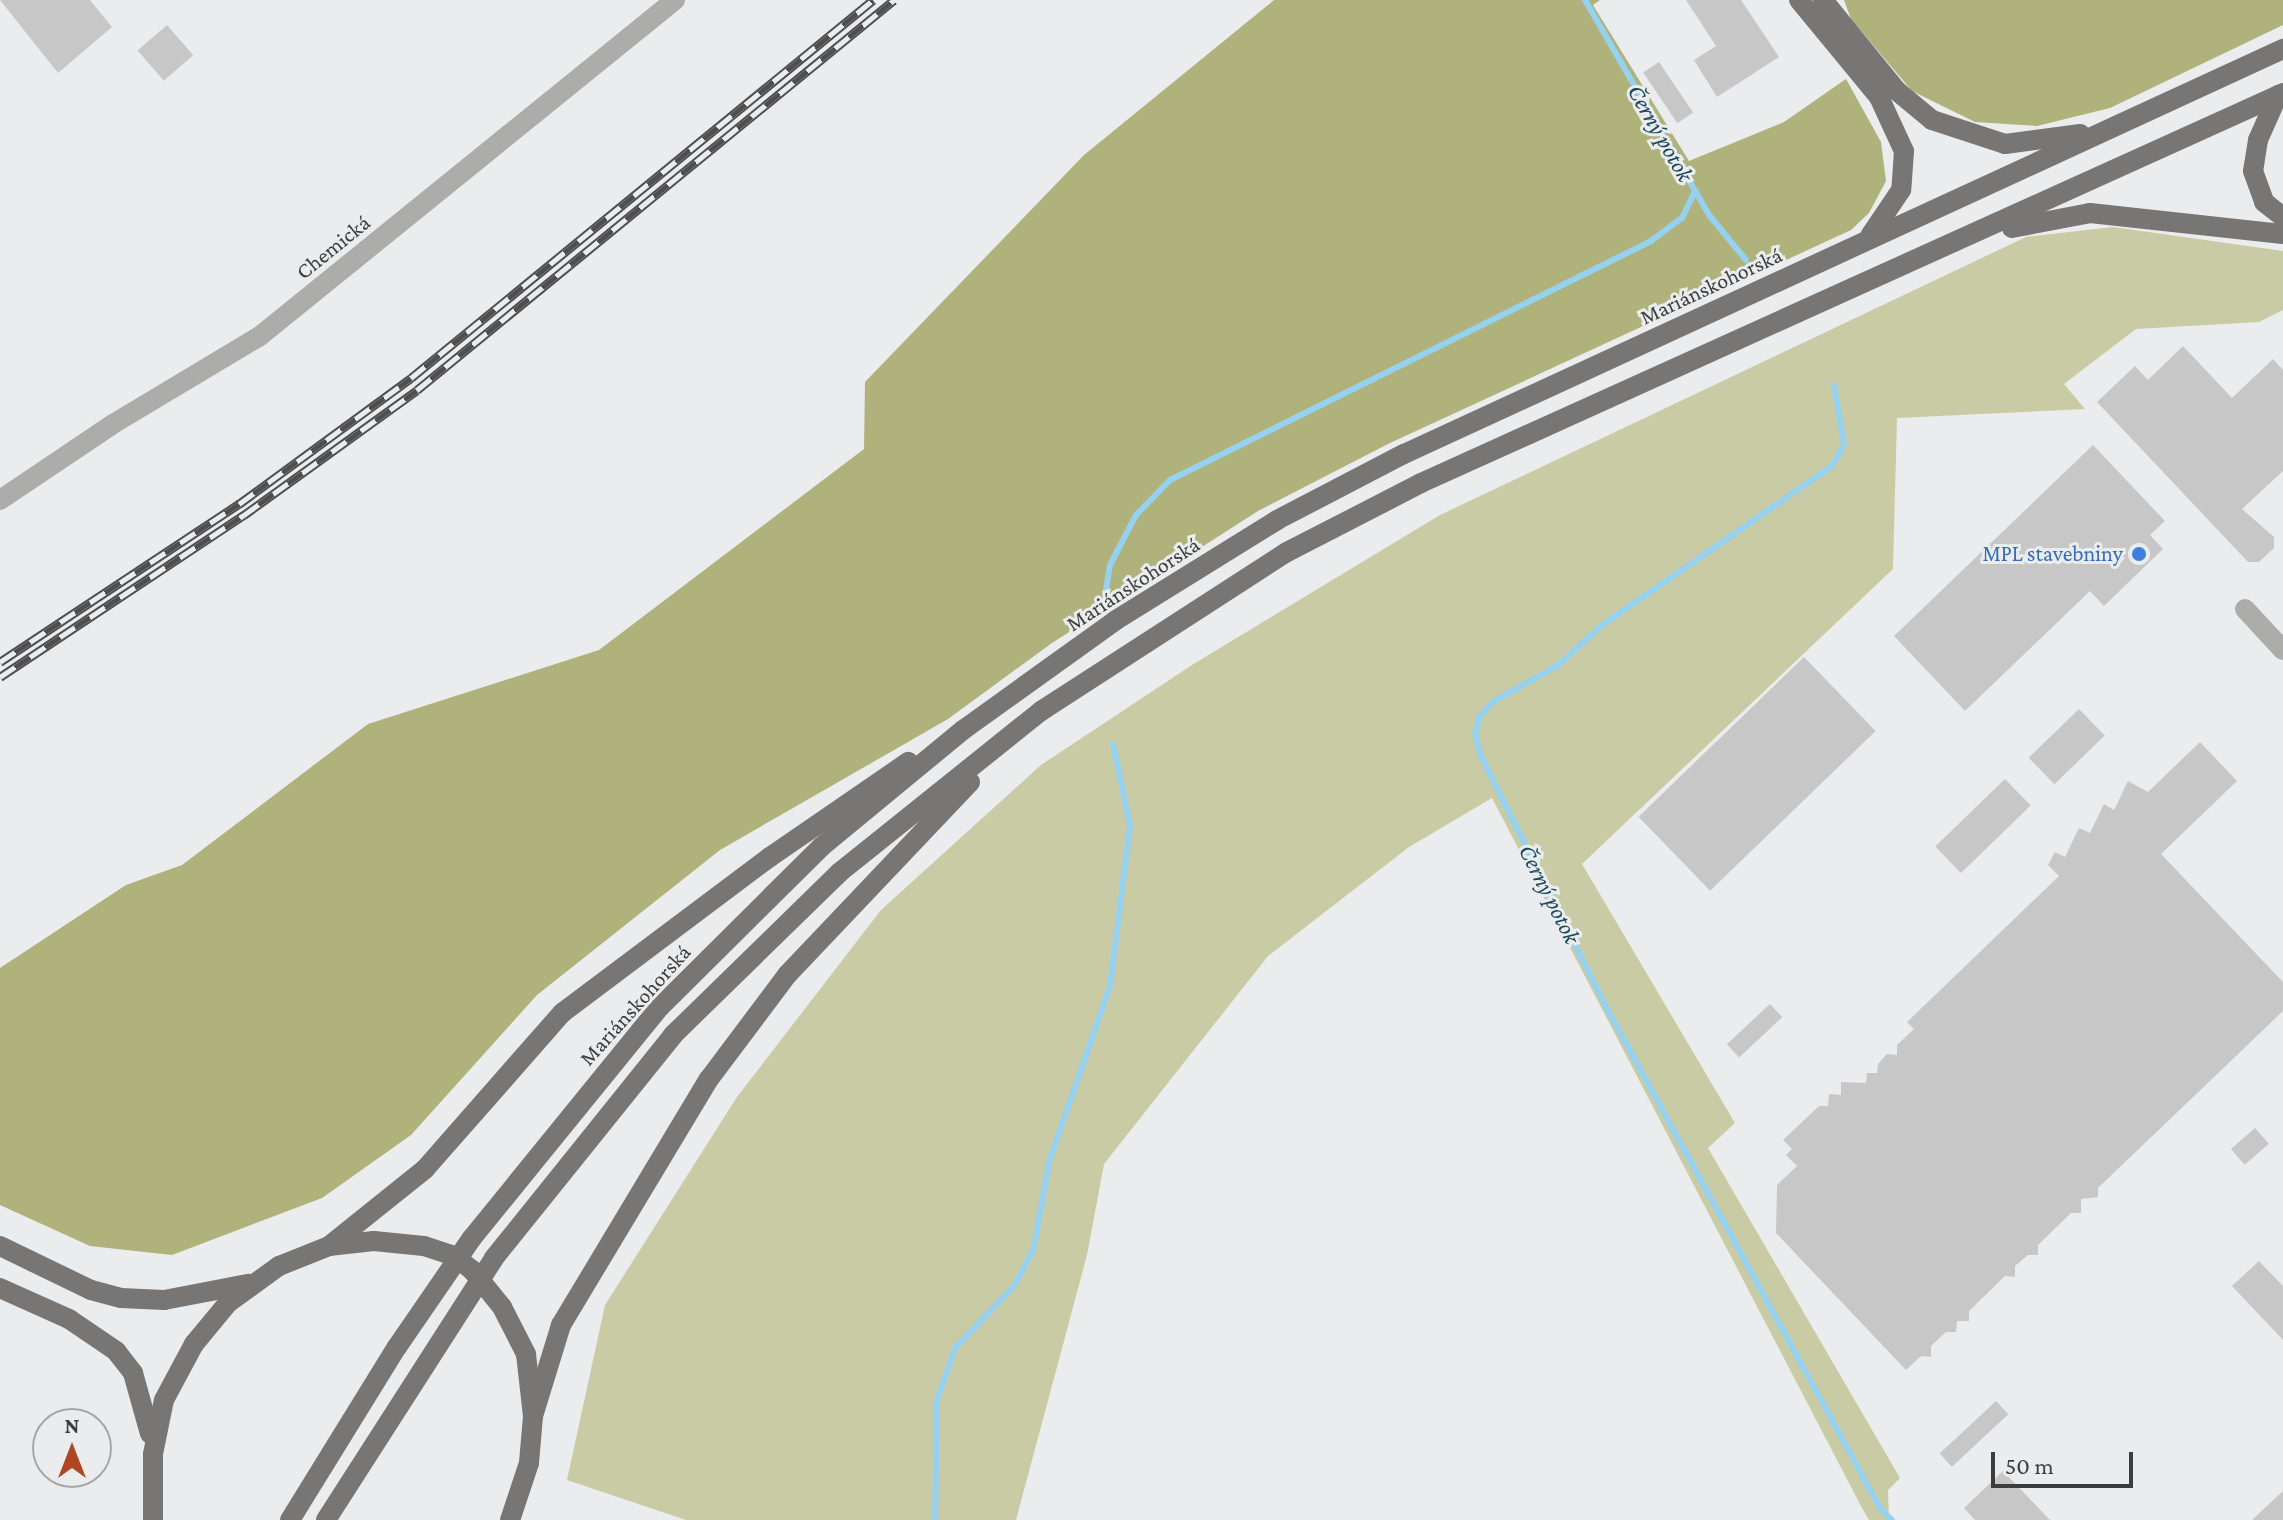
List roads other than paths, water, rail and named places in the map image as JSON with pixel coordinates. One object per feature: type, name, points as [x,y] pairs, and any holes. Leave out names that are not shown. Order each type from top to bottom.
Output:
[{"type":"main road","points":[[1799,0],[1871,86],[1904,151],[1901,190],[1865,242]]},
{"type":"main road","points":[[1827,3],[1897,91],[1951,130],[1990,142],[2028,143],[2127,122]]},
{"type":"main road","name":"Mariánskohorská","points":[[290,1520],[397,1347],[472,1238],[660,1007],[821,847],[963,730],[1116,620],[1277,520],[1404,454],[2283,49]]},
{"type":"main road","points":[[2281,94],[2258,140],[2253,171],[2264,202],[2283,217]]},
{"type":"main road","points":[[326,1520],[494,1258],[673,1035],[840,872],[1041,711],[1287,552],[1381,504],[2281,94]]},
{"type":"main road","points":[[1969,237],[2090,213],[2283,234]]},
{"type":"main road","points":[[533,1416],[561,1325],[709,1079],[787,975],[880,872],[1041,711]]},
{"type":"main road","points":[[0,1246],[91,1290],[121,1298],[164,1300],[248,1284],[329,1246],[425,1169],[527,1048],[584,995],[878,780],[963,730]]},
{"type":"main road","points":[[329,1246],[374,1241],[424,1246],[454,1256],[472,1270],[502,1307],[526,1354],[533,1416],[529,1463],[510,1520]]},
{"type":"main road","points":[[153,1520],[153,1454],[157,1422],[173,1379],[208,1325],[248,1284]]},
{"type":"main road","points":[[0,1288],[100,1337],[127,1362],[146,1407],[153,1454]]},
{"type":"main road","points":[[147,1520],[152,1485]]},
{"type":"street","name":"Chemická","points":[[0,500],[113,424],[260,336],[675,0]]},
{"type":"street","points":[[2245,609],[2279,637]]},
{"type":"waterway","name":"Černý potok","points":[[1585,0],[1709,215],[1746,260]]},
{"type":"waterway","points":[[1106,590],[1110,565],[1136,515],[1170,480],[1651,241],[1682,218],[1695,191]]},
{"type":"waterway","name":"Černý potok","points":[[1834,385],[1844,445],[1832,466],[1601,626],[1557,666],[1494,701],[1479,717],[1475,734],[1481,756],[1604,1003],[1880,1508],[1892,1520]]},
{"type":"waterway","points":[[935,1520],[937,1400],[955,1348],[1014,1286],[1033,1251],[1049,1162],[1110,986],[1130,825],[1113,744]]},
{"type":"railway","points":[[0,662],[239,504],[411,378],[873,0]]},
{"type":"railway","points":[[0,677],[244,515],[417,390],[894,0]]},
{"type":"place","name":"MPL stavebniny","points":[[2139,554]]}]
